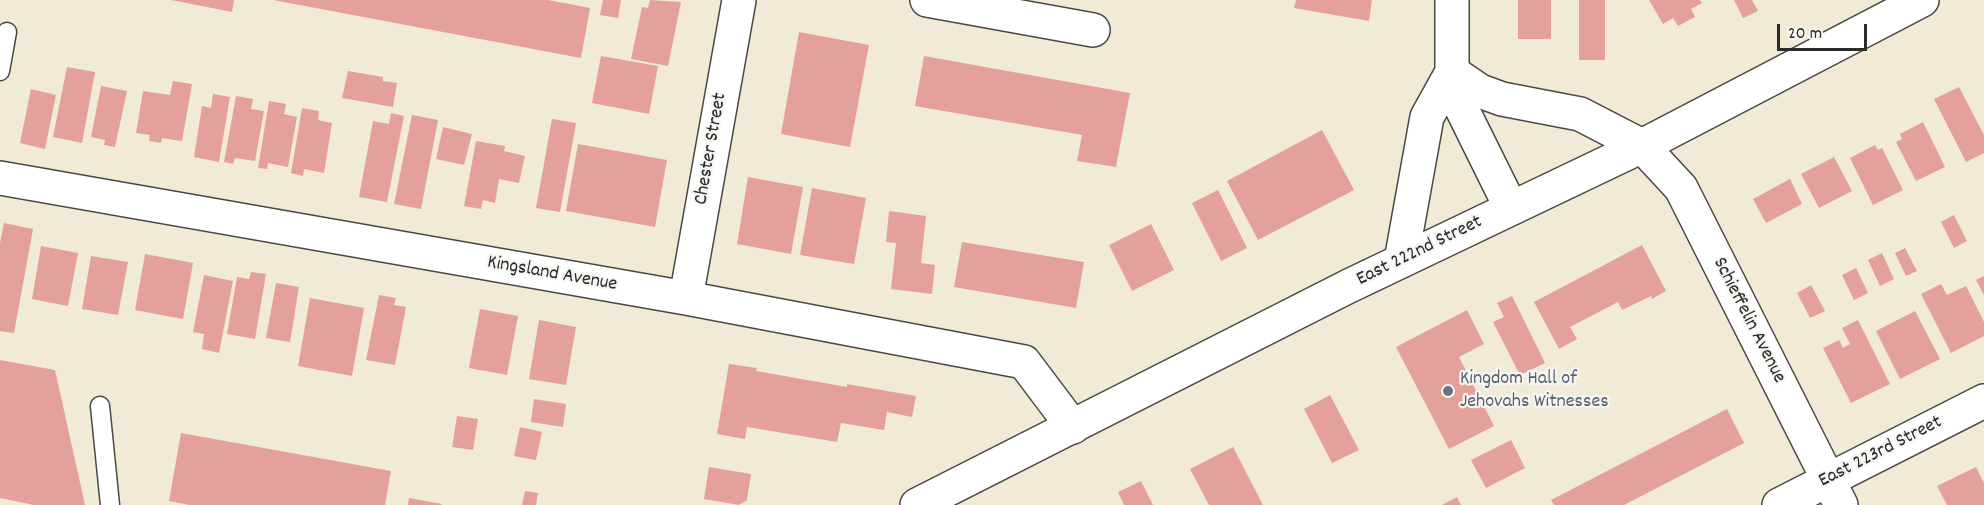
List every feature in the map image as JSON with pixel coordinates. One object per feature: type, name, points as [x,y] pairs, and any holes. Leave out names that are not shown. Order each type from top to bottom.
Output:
[{"type":"street","name":"Chester Street","points":[[686,298],[738,0]]},
{"type":"street","points":[[927,0],[1093,30]]},
{"type":"street","points":[[1452,0],[1452,72],[1460,105],[1511,208]]},
{"type":"street","name":"East 222nd Street","points":[[917,505],[1401,261],[1642,146],[1922,0]]},
{"type":"street","points":[[1401,261],[1427,117],[1452,72]]},
{"type":"street","name":"Schieffelin Avenue","points":[[1452,72],[1480,91],[1502,99],[1580,114],[1642,146],[1681,188],[1835,492]]},
{"type":"street","name":"Kingsland Avenue","points":[[0,178],[686,298],[1024,362],[1073,427]]},
{"type":"street","name":"East 223rd Street","points":[[1779,505],[1835,492],[1984,401]]},
{"type":"lane","points":[[0,71],[7,32]]},
{"type":"lane","points":[[100,406],[110,505]]},
{"type":"building","points":[[171,0],[234,0],[232,12]]},
{"type":"building","points":[[273,0],[548,0],[590,8],[581,58]]},
{"type":"building","points":[[603,0],[621,0],[618,18],[600,15]]},
{"type":"building","points":[[650,0],[681,2],[668,66],[631,59],[642,7],[648,8]]},
{"type":"building","points":[[1296,0],[1372,0],[1369,21],[1294,8]]},
{"type":"building","points":[[1518,0],[1551,0],[1551,39],[1518,39]]},
{"type":"building","points":[[1579,0],[1605,0],[1605,60],[1579,60]]},
{"type":"building","points":[[1649,0],[1700,0],[1702,3],[1691,9],[1695,17],[1678,26],[1673,18],[1663,24]]},
{"type":"building","points":[[1734,0],[1752,0],[1758,11],[1743,18]]},
{"type":"building","points":[[799,32],[869,45],[850,147],[781,134]]},
{"type":"building","points":[[601,56],[658,66],[649,114],[592,103]]},
{"type":"building","points":[[924,56],[1130,93],[1116,167],[1077,161],[1082,135],[915,106]]},
{"type":"building","points":[[67,67],[95,72],[82,143],[53,137]]},
{"type":"building","points":[[348,71],[383,77],[383,81],[397,83],[393,107],[342,98]]},
{"type":"building","points":[[173,81],[192,84],[182,141],[162,138],[161,143],[149,141],[150,135],[136,133],[143,91],[170,95]]},
{"type":"building","points":[[101,86],[127,91],[115,147],[104,145],[105,140],[91,137]]},
{"type":"building","points":[[1959,87],[1984,135],[1984,153],[1966,162],[1934,99]]},
{"type":"building","points":[[31,89],[56,95],[45,149],[20,143]]},
{"type":"building","points":[[213,94],[230,97],[219,162],[194,157],[202,106],[211,108]]},
{"type":"building","points":[[236,96],[253,99],[251,109],[264,111],[255,161],[235,158],[233,164],[224,162]]},
{"type":"building","points":[[269,101],[286,104],[284,114],[297,117],[288,167],[268,163],[267,169],[258,168]]},
{"type":"building","points":[[302,108],[319,111],[318,120],[332,123],[324,173],[304,169],[303,176],[291,173]]},
{"type":"building","points":[[391,113],[404,116],[387,202],[359,197],[373,121],[389,124]]},
{"type":"building","points":[[412,115],[438,120],[421,209],[394,204]]},
{"type":"building","points":[[552,119],[576,123],[560,212],[536,208]]},
{"type":"building","points":[[1923,122],[1945,167],[1916,181],[1896,142],[1902,139],[1900,134]]},
{"type":"building","points":[[443,127],[472,134],[464,165],[436,159]]},
{"type":"building","points":[[1322,130],[1354,190],[1258,240],[1227,181]]},
{"type":"building","points":[[476,141],[505,146],[504,151],[525,156],[519,183],[499,179],[495,203],[483,200],[481,209],[464,206]]},
{"type":"building","points":[[578,144],[667,160],[655,227],[566,211]]},
{"type":"building","points":[[1875,145],[1878,150],[1882,148],[1903,190],[1873,205],[1850,158]]},
{"type":"building","points":[[1834,157],[1852,191],[1819,208],[1801,174]]},
{"type":"building","points":[[748,177],[803,187],[791,254],[737,244]]},
{"type":"building","points":[[1790,179],[1802,204],[1766,223],[1753,199]]},
{"type":"building","points":[[812,188],[866,198],[854,264],[800,255]]},
{"type":"building","points":[[1218,190],[1247,248],[1221,261],[1192,203]]},
{"type":"building","points":[[889,211],[926,216],[921,263],[935,265],[932,294],[891,289],[896,243],[886,242]]},
{"type":"building","points":[[1954,215],[1967,241],[1954,248],[1941,222]]},
{"type":"building","points":[[4,223],[33,229],[14,333],[0,331],[0,243]]},
{"type":"building","points":[[1151,224],[1174,270],[1132,291],[1109,245]]},
{"type":"building","points":[[962,242],[1084,262],[1076,308],[954,287]]},
{"type":"building","points":[[1642,245],[1666,291],[1622,310],[1618,302],[1570,327],[1577,339],[1559,349],[1534,302]]},
{"type":"building","points":[[41,246],[78,253],[68,306],[32,299]]},
{"type":"building","points":[[1905,248],[1917,271],[1906,276],[1895,253]]},
{"type":"building","points":[[1882,253],[1894,279],[1880,286],[1868,260]]},
{"type":"building","points":[[145,254],[193,263],[183,319],[135,310]]},
{"type":"building","points":[[91,256],[128,262],[118,315],[82,309]]},
{"type":"building","points":[[1856,268],[1868,293],[1854,300],[1842,275]]},
{"type":"building","points":[[251,272],[266,274],[255,339],[227,334],[237,277],[249,279]]},
{"type":"building","points":[[204,275],[233,281],[219,353],[202,349],[204,334],[193,332]]},
{"type":"building","points":[[1984,276],[1984,295],[1976,280]]},
{"type":"building","points":[[276,283],[299,287],[290,342],[266,338]]},
{"type":"building","points":[[1941,284],[1947,295],[1966,286],[1984,322],[1984,336],[1951,353],[1921,294]]},
{"type":"building","points":[[1811,285],[1825,311],[1810,318],[1797,293]]},
{"type":"building","points":[[379,295],[396,298],[394,305],[406,307],[395,365],[366,360]]},
{"type":"building","points":[[1512,296],[1545,363],[1520,375],[1493,322],[1504,317],[1497,303]]},
{"type":"building","points":[[310,298],[364,308],[352,376],[298,366]]},
{"type":"building","points":[[480,309],[518,316],[507,375],[469,368]]},
{"type":"building","name":"Kingdom Hall of Jehovahs Witnesses","points":[[1467,310],[1484,344],[1459,357],[1494,426],[1449,449],[1396,347]]},
{"type":"building","points":[[1915,311],[1940,359],[1900,379],[1876,331]]},
{"type":"building","points":[[539,320],[576,327],[566,385],[529,379]]},
{"type":"building","points":[[1858,320],[1890,384],[1851,403],[1823,348],[1839,340],[1843,348],[1850,344],[1842,328]]},
{"type":"building","points":[[0,360],[55,370],[85,505],[34,505],[0,498]]},
{"type":"building","points":[[729,364],[847,387],[847,384],[916,396],[912,417],[887,412],[884,430],[841,423],[837,442],[747,427],[745,439],[717,434]]},
{"type":"building","points":[[1330,395],[1359,450],[1332,463],[1304,409]]},
{"type":"building","points":[[534,399],[566,404],[563,427],[531,422]]},
{"type":"building","points":[[1727,409],[1744,443],[1624,505],[1554,505],[1551,500]]},
{"type":"building","points":[[457,416],[478,419],[473,450],[452,447]]},
{"type":"building","points":[[520,427],[542,432],[536,460],[514,456]]},
{"type":"building","points":[[181,433],[391,471],[385,505],[189,505],[169,501]]},
{"type":"building","points":[[1511,440],[1525,468],[1486,488],[1471,460]]},
{"type":"building","points":[[1233,447],[1263,505],[1209,505],[1190,469]]},
{"type":"building","points":[[709,467],[751,474],[747,500],[739,505],[704,499]]},
{"type":"building","points":[[1976,467],[1984,483],[1984,505],[1947,505],[1937,486]]},
{"type":"building","points":[[1141,481],[1153,505],[1124,505],[1118,492]]},
{"type":"building","points":[[525,491],[538,493],[536,505],[522,505]]},
{"type":"building","points":[[1457,497],[1461,505],[1442,505]]},
{"type":"building","points":[[409,498],[442,504],[408,505]]},
{"type":"place","name":"Kingdom Hall of Jehovahs Witnesses","points":[[1448,391]]}]
